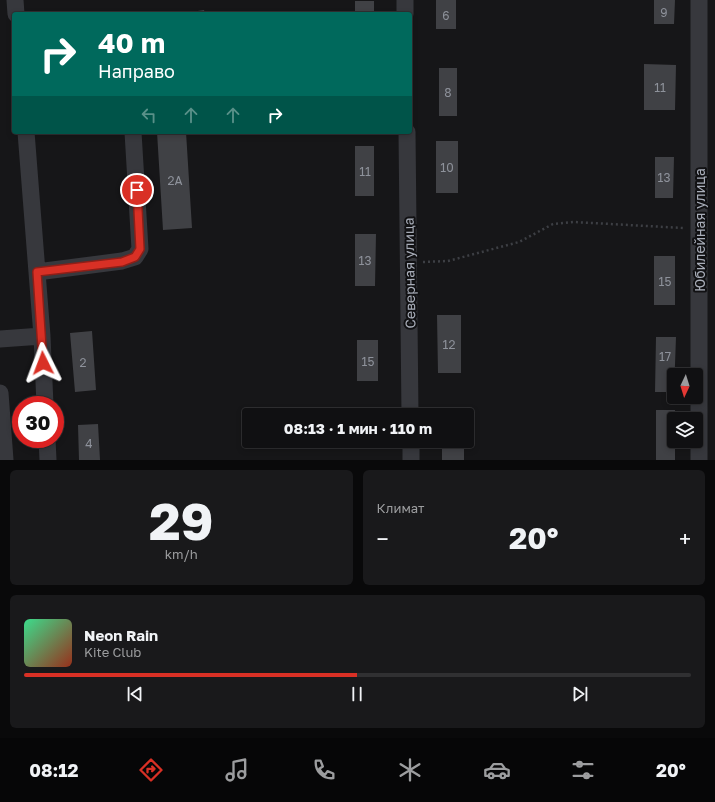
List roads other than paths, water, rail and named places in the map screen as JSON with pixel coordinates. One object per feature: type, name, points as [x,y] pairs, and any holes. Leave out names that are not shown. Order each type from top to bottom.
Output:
[{"type":"street","points":[[15,0],[16,12]]},
{"type":"street","points":[[405,0],[405,12]]},
{"type":"street","name":"Юбилейная улица","points":[[699,0],[699,460]]},
{"type":"street","points":[[26,134],[42,336],[45,396]]},
{"type":"street","points":[[37,272],[122,262],[135,257],[140,249],[133,134]]},
{"type":"street","name":"Северная улица","points":[[407,134],[410,408]]},
{"type":"street","points":[[0,339],[42,336]]},
{"type":"street","points":[[0,393],[3,452]]},
{"type":"street","points":[[47,448],[48,460]]},
{"type":"street","points":[[410,448],[411,460]]}]
